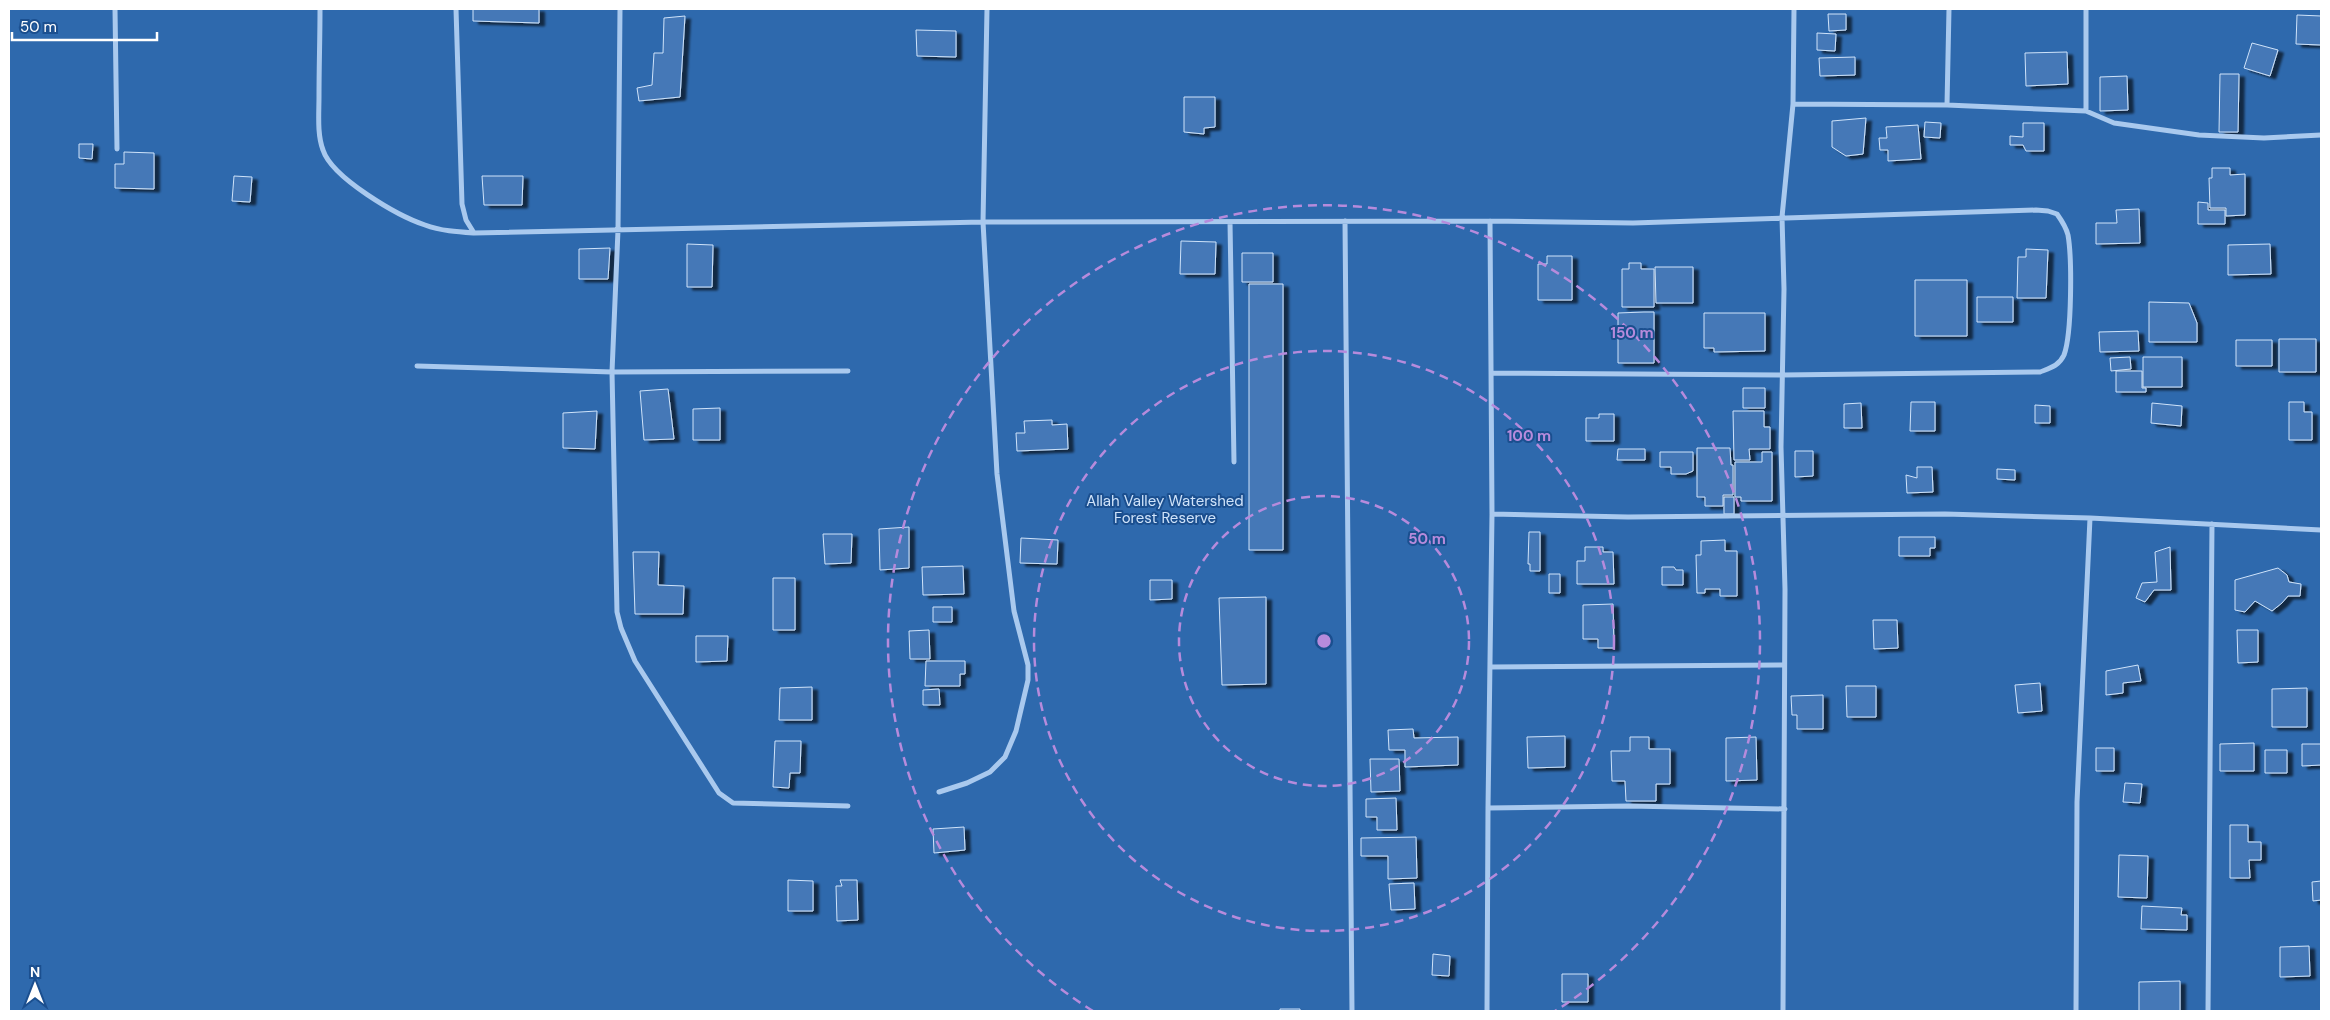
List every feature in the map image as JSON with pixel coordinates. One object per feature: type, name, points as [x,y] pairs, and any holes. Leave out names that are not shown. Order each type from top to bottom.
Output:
[{"type":"street","points":[[115,9],[117,149]]},
{"type":"street","points":[[320,9],[320,142],[329,161],[348,180],[384,206],[405,218],[428,226],[474,233],[983,222],[1490,221],[1633,223],[1782,217],[2048,211],[2057,214],[2068,234],[2070,301],[2064,355],[2058,365],[2040,372],[1782,375],[1492,373]]},
{"type":"street","points":[[456,9],[462,204],[466,220],[474,233]]},
{"type":"street","points":[[620,9],[618,230],[612,372],[617,612],[621,628],[635,661],[719,793],[727,800],[734,803],[848,806]]},
{"type":"street","points":[[939,792],[967,783],[990,772],[1005,757],[1016,731],[1028,680],[1028,665],[1013,602],[997,474],[983,222],[987,9]]},
{"type":"street","points":[[1783,1011],[1785,809],[1782,217],[1793,104],[1794,9]]},
{"type":"street","points":[[1947,104],[1949,9]]},
{"type":"street","points":[[2086,9],[2086,111]]},
{"type":"street","points":[[1793,104],[1947,104],[2086,111],[2114,122],[2199,135],[2264,138],[2321,135]]},
{"type":"street","points":[[1345,221],[1352,1011]]},
{"type":"street","points":[[1487,1011],[1492,514],[1490,221]]},
{"type":"street","points":[[1230,222],[1234,462]]},
{"type":"street","points":[[417,366],[612,372],[848,371]]},
{"type":"street","points":[[1492,514],[1628,517],[1945,514],[2090,518],[2321,530]]},
{"type":"street","points":[[2076,1011],[2077,802],[2090,518]]},
{"type":"street","points":[[2208,1011],[2212,524]]},
{"type":"street","points":[[1491,667],[1784,665]]},
{"type":"street","points":[[1488,808],[1629,806],[1785,809]]},
{"type":"green space","name":"Allah Valley Watershed Forest Reserve","points":[[9,9],[2321,9],[2321,1011],[9,1011]]},
{"type":"building","points":[[473,9],[539,9],[539,23],[473,21]]},
{"type":"building","points":[[1828,14],[1846,14],[1846,30],[1829,31]]},
{"type":"building","points":[[2297,15],[2321,16],[2321,45],[2296,44]]},
{"type":"building","points":[[685,16],[680,97],[639,101],[637,88],[652,85],[654,53],[663,53],[664,18]]},
{"type":"building","points":[[916,30],[956,31],[956,57],[917,56]]},
{"type":"building","points":[[1817,33],[1836,34],[1835,51],[1817,50]]},
{"type":"building","points":[[2252,43],[2278,50],[2270,76],[2244,68]]},
{"type":"building","points":[[2067,52],[2068,84],[2026,86],[2025,53]]},
{"type":"building","points":[[1855,57],[1855,75],[1820,76],[1819,58]]},
{"type":"building","points":[[2220,74],[2239,74],[2238,132],[2219,132]]},
{"type":"building","points":[[2127,76],[2128,110],[2100,111],[2100,77]]},
{"type":"building","points":[[1184,97],[1215,97],[1215,127],[1204,128],[1204,134],[1184,132]]},
{"type":"building","points":[[1866,118],[1863,154],[1846,156],[1832,147],[1832,121]]},
{"type":"building","points":[[1925,122],[1941,123],[1940,138],[1924,137]]},
{"type":"building","points":[[2023,123],[2044,123],[2044,151],[2026,151],[2023,145],[2010,145],[2010,136],[2023,137]]},
{"type":"building","points":[[1918,125],[1921,159],[1888,161],[1888,150],[1880,150],[1879,138],[1887,138],[1886,127]]},
{"type":"building","points":[[79,144],[93,144],[92,159],[79,158]]},
{"type":"building","points":[[124,152],[154,153],[154,189],[115,188],[115,164],[124,164]]},
{"type":"building","points":[[2212,168],[2230,168],[2230,175],[2245,174],[2245,215],[2226,216],[2226,208],[2210,208],[2209,178],[2212,178]]},
{"type":"building","points":[[234,176],[252,177],[250,202],[232,201]]},
{"type":"building","points":[[482,176],[523,176],[522,205],[484,205]]},
{"type":"building","points":[[2198,202],[2208,203],[2208,210],[2225,210],[2225,224],[2198,224]]},
{"type":"building","points":[[2139,209],[2140,243],[2096,244],[2096,223],[2117,223],[2116,210]]},
{"type":"building","points":[[1181,241],[1216,242],[1215,274],[1180,274]]},
{"type":"building","points":[[687,244],[713,245],[712,287],[687,287]]},
{"type":"building","points":[[2270,244],[2271,274],[2228,275],[2228,245]]},
{"type":"building","points":[[610,248],[608,279],[579,279],[579,249]]},
{"type":"building","points":[[2026,249],[2048,250],[2046,298],[2017,298],[2018,257],[2026,257]]},
{"type":"building","points":[[1242,253],[1273,253],[1273,282],[1242,282]]},
{"type":"building","points":[[1547,256],[1572,256],[1572,300],[1538,300],[1538,264],[1547,264]]},
{"type":"building","points":[[1629,263],[1641,263],[1641,269],[1654,269],[1654,307],[1622,307],[1622,269],[1629,269]]},
{"type":"building","points":[[1655,267],[1693,267],[1693,303],[1656,303]]},
{"type":"building","points":[[1915,280],[1967,280],[1967,336],[1915,336]]},
{"type":"building","points":[[1249,284],[1283,284],[1283,550],[1249,550]]},
{"type":"building","points":[[1977,297],[2013,297],[2013,322],[1977,322]]},
{"type":"building","points":[[2149,302],[2189,303],[2197,323],[2197,342],[2149,342]]},
{"type":"building","points":[[1654,312],[1654,363],[1618,363],[1618,313]]},
{"type":"building","points":[[1704,313],[1765,313],[1765,351],[1714,352],[1714,348],[1704,348]]},
{"type":"building","points":[[2138,331],[2139,351],[2100,352],[2099,332]]},
{"type":"building","points":[[2279,339],[2316,339],[2316,372],[2279,372]]},
{"type":"building","points":[[2236,340],[2272,340],[2272,366],[2236,366]]},
{"type":"building","points":[[2130,357],[2131,369],[2111,371],[2110,358]]},
{"type":"building","points":[[2143,357],[2182,357],[2182,387],[2143,387]]},
{"type":"building","points":[[2116,371],[2142,371],[2142,388],[2146,388],[2146,392],[2116,392]]},
{"type":"building","points":[[1743,388],[1765,388],[1765,408],[1743,408]]},
{"type":"building","points":[[668,389],[674,439],[644,440],[640,391]]},
{"type":"building","points":[[1911,402],[1935,402],[1935,431],[1910,431]]},
{"type":"building","points":[[2289,402],[2304,402],[2304,412],[2312,412],[2312,440],[2289,440]]},
{"type":"building","points":[[1861,403],[1862,428],[1844,428],[1844,404]]},
{"type":"building","points":[[2152,403],[2182,406],[2181,426],[2151,423]]},
{"type":"building","points":[[2035,405],[2050,406],[2050,423],[2035,423]]},
{"type":"building","points":[[720,408],[720,440],[693,440],[693,409]]},
{"type":"building","points":[[597,411],[595,449],[563,448],[563,413]]},
{"type":"building","points":[[1733,411],[1764,411],[1764,427],[1770,427],[1770,449],[1749,449],[1750,460],[1734,460]]},
{"type":"building","points":[[1599,414],[1614,414],[1614,441],[1586,441],[1586,418],[1599,418]]},
{"type":"building","points":[[1052,420],[1052,425],[1067,424],[1068,449],[1017,451],[1016,433],[1025,433],[1024,421]]},
{"type":"building","points":[[1697,448],[1730,448],[1731,465],[1733,465],[1733,495],[1723,495],[1723,506],[1705,506],[1705,497],[1697,497]]},
{"type":"building","points":[[1618,449],[1645,449],[1645,460],[1617,460]]},
{"type":"building","points":[[1795,451],[1813,451],[1813,476],[1795,477]]},
{"type":"building","points":[[1660,452],[1693,452],[1693,471],[1686,474],[1671,474],[1671,467],[1660,467]]},
{"type":"building","points":[[1762,452],[1772,452],[1772,501],[1741,501],[1741,497],[1735,497],[1735,462],[1762,462]]},
{"type":"building","points":[[1917,467],[1932,467],[1933,492],[1907,493],[1906,475],[1917,478]]},
{"type":"building","points":[[1997,469],[2015,470],[2015,480],[1997,479]]},
{"type":"building","points":[[1724,497],[1734,497],[1734,514],[1724,514]]},
{"type":"building","points":[[909,527],[909,568],[880,570],[879,529]]},
{"type":"building","points":[[1529,532],[1540,532],[1540,571],[1530,571],[1530,564],[1528,564]]},
{"type":"building","points":[[823,534],[852,534],[851,563],[825,564]]},
{"type":"building","points":[[1899,537],[1935,537],[1935,548],[1930,548],[1930,556],[1899,556]]},
{"type":"building","points":[[1021,538],[1058,540],[1057,564],[1020,563]]},
{"type":"building","points":[[1725,540],[1725,551],[1737,551],[1737,596],[1720,596],[1720,589],[1705,589],[1705,593],[1697,593],[1696,555],[1701,555],[1701,541]]},
{"type":"building","points":[[1585,547],[1603,547],[1603,552],[1613,552],[1614,584],[1577,584],[1577,561],[1585,561]]},
{"type":"building","points":[[2170,547],[2171,590],[2154,590],[2145,602],[2136,598],[2142,583],[2157,582],[2155,552]]},
{"type":"building","points":[[633,552],[659,552],[658,585],[684,586],[683,614],[635,614]]},
{"type":"building","points":[[963,566],[964,594],[923,595],[922,567]]},
{"type":"building","points":[[1662,567],[1674,567],[1676,570],[1683,570],[1683,585],[1662,585]]},
{"type":"building","points":[[2278,568],[2287,575],[2289,582],[2301,584],[2300,596],[2288,596],[2272,611],[2255,601],[2245,612],[2235,610],[2235,580]]},
{"type":"building","points":[[1549,574],[1560,574],[1560,593],[1549,593]]},
{"type":"building","points":[[773,578],[795,578],[795,630],[773,630]]},
{"type":"building","points":[[1150,580],[1172,580],[1172,599],[1150,600]]},
{"type":"building","points":[[1266,597],[1266,684],[1222,685],[1219,598]]},
{"type":"building","points":[[1613,604],[1614,648],[1598,648],[1598,639],[1583,639],[1583,605]]},
{"type":"building","points":[[933,607],[952,607],[952,622],[933,622]]},
{"type":"building","points":[[1873,620],[1897,620],[1898,648],[1874,649]]},
{"type":"building","points":[[929,630],[930,659],[910,659],[909,631]]},
{"type":"building","points":[[2237,630],[2258,630],[2258,662],[2238,663]]},
{"type":"building","points":[[696,636],[728,636],[727,661],[696,662]]},
{"type":"building","points":[[926,661],[965,661],[965,674],[960,674],[960,686],[925,686]]},
{"type":"building","points":[[2138,665],[2141,681],[2123,683],[2123,693],[2106,695],[2106,671]]},
{"type":"building","points":[[2040,683],[2042,711],[2018,713],[2015,685]]},
{"type":"building","points":[[1846,686],[1876,686],[1876,717],[1847,717]]},
{"type":"building","points":[[812,687],[812,720],[779,720],[780,688]]},
{"type":"building","points":[[2307,688],[2307,727],[2272,727],[2272,689]]},
{"type":"building","points":[[939,689],[940,705],[923,705],[923,690]]},
{"type":"building","points":[[1823,695],[1823,729],[1797,729],[1797,715],[1792,715],[1791,696]]},
{"type":"building","points":[[1413,729],[1414,738],[1458,737],[1458,765],[1405,767],[1405,750],[1389,750],[1388,730]]},
{"type":"building","points":[[1565,736],[1565,767],[1528,768],[1527,737]]},
{"type":"building","points":[[1630,737],[1649,737],[1649,749],[1670,749],[1670,784],[1656,784],[1656,801],[1626,801],[1625,781],[1612,781],[1611,751],[1630,751]]},
{"type":"building","points":[[1756,737],[1757,780],[1726,781],[1726,738]]},
{"type":"building","points":[[775,741],[801,741],[800,773],[790,773],[789,788],[773,787]]},
{"type":"building","points":[[2254,743],[2254,771],[2220,771],[2220,744]]},
{"type":"building","points":[[2302,744],[2321,744],[2321,765],[2302,766]]},
{"type":"building","points":[[2096,748],[2114,748],[2114,771],[2096,771]]},
{"type":"building","points":[[2265,750],[2287,750],[2287,773],[2265,773]]},
{"type":"building","points":[[1370,759],[1399,759],[1400,791],[1371,792]]},
{"type":"building","points":[[2125,783],[2142,784],[2140,803],[2123,802]]},
{"type":"building","points":[[1396,798],[1397,830],[1377,830],[1377,817],[1366,817],[1366,799]]},
{"type":"building","points":[[2230,825],[2248,825],[2248,842],[2261,842],[2261,860],[2249,860],[2250,878],[2230,878]]},
{"type":"building","points":[[964,827],[965,850],[934,853],[933,829]]},
{"type":"building","points":[[1416,837],[1417,878],[1388,879],[1388,856],[1361,856],[1361,838]]},
{"type":"building","points":[[2119,855],[2148,856],[2147,898],[2118,897]]},
{"type":"building","points":[[788,880],[813,881],[813,911],[788,911]]},
{"type":"building","points":[[840,880],[857,880],[858,920],[837,921],[836,886],[842,886]]},
{"type":"building","points":[[2321,881],[2321,900],[2313,901],[2312,882]]},
{"type":"building","points":[[1414,883],[1415,909],[1391,910],[1389,884]]},
{"type":"building","points":[[2142,906],[2182,908],[2181,915],[2187,915],[2187,930],[2141,929]]},
{"type":"building","points":[[2309,946],[2310,976],[2280,977],[2280,947]]},
{"type":"building","points":[[1433,954],[1450,956],[1449,976],[1432,975]]},
{"type":"building","points":[[1562,974],[1588,974],[1588,1002],[1562,1002]]},
{"type":"building","points":[[2180,981],[2180,1011],[2139,1011],[2139,982]]},
{"type":"building","points":[[1280,1009],[1300,1009],[1300,1011],[1280,1011]]}]
